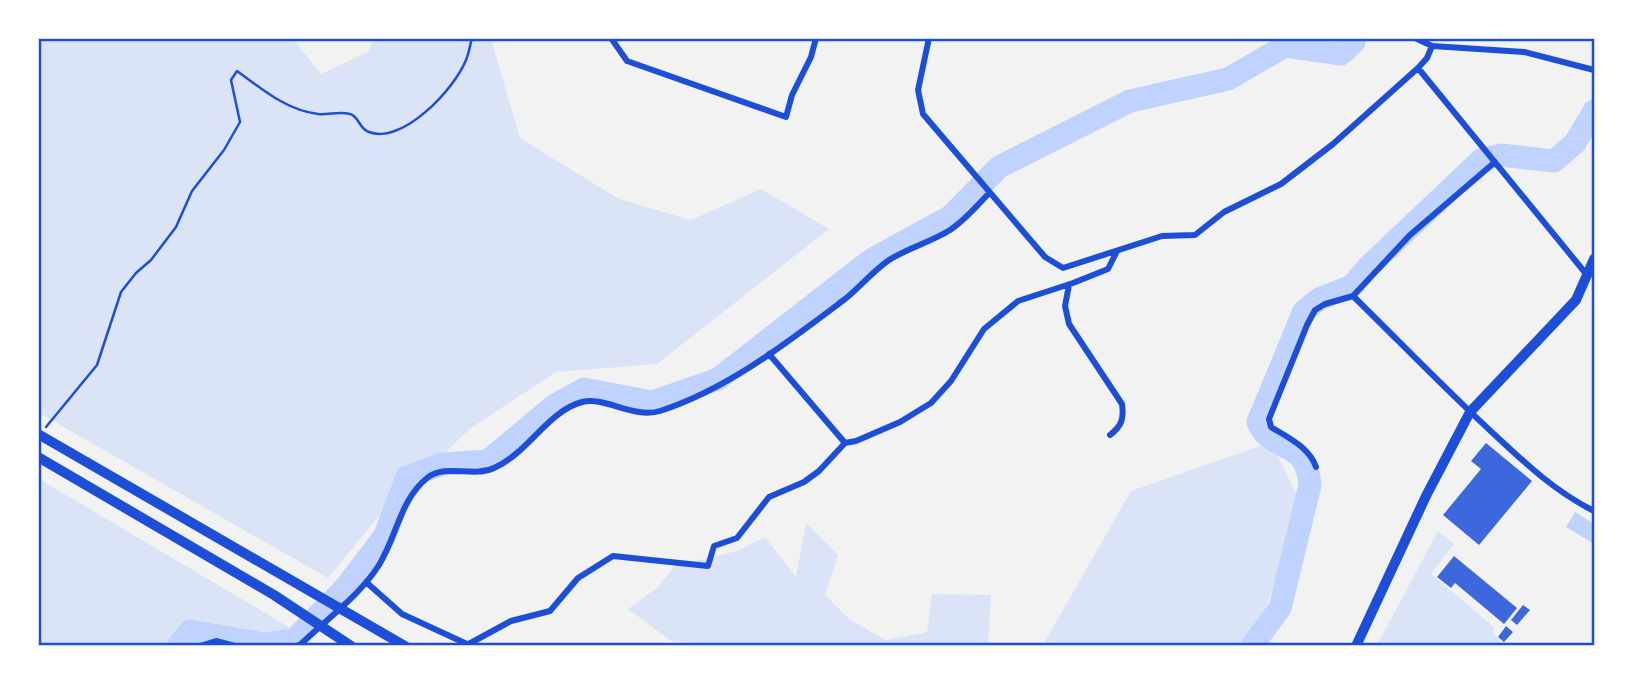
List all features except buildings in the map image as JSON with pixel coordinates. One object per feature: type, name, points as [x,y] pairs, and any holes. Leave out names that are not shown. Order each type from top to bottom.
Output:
[{"type":"highway","points":[[42,431],[171,510],[405,646]]},
{"type":"highway","points":[[38,457],[274,595],[351,646]]},
{"type":"main road","points":[[1356,646],[1426,496],[1470,412],[1576,300],[1592,266]]},
{"type":"street","points":[[611,38],[627,61],[786,117],[792,95],[811,57],[816,38]]},
{"type":"street","points":[[929,38],[918,90],[923,114],[1045,257],[1063,268],[1162,236],[1195,235],[1224,212],[1281,184],[1333,144],[1418,68],[1427,58],[1432,46]]},
{"type":"street","points":[[1415,38],[1432,46],[1524,52],[1594,70]]},
{"type":"street","points":[[1418,68],[1495,161],[1592,266]]},
{"type":"street","points":[[1316,467],[1313,458],[1302,447],[1270,427],[1269,419],[1291,361],[1315,310],[1325,304],[1353,296],[1410,235],[1495,161]]},
{"type":"street","points":[[297,646],[366,582],[379,565],[394,536],[407,499],[428,477],[441,471],[492,470],[520,453],[565,409],[585,401],[628,411],[656,412],[720,386],[769,354],[846,297],[887,261],[949,231],[988,193]]},
{"type":"street","points":[[366,582],[401,614],[466,645],[511,621],[550,611],[578,578],[613,556],[708,566],[714,546],[737,538],[769,498],[819,471],[845,443],[900,422],[931,403],[951,381],[984,329],[1018,301],[1108,269],[1117,251]]},
{"type":"street","points":[[1069,285],[1065,306],[1069,324],[1122,404],[1124,418],[1110,435]]},
{"type":"street","points":[[1353,296],[1470,412],[1558,491],[1594,511]]},
{"type":"street","points":[[769,354],[845,443]]},
{"type":"street","points":[[200,646],[216,641],[235,646]]},
{"type":"path","points":[[42,431],[97,365],[121,292],[151,260],[176,227],[192,191],[224,150],[240,122],[231,80],[237,71],[289,107],[319,114],[349,114],[356,117],[361,126],[369,132],[393,133],[419,119],[454,81],[466,60],[471,38]]},
{"type":"shaded area","points":[[39,39],[293,39],[321,74],[368,52],[374,39],[491,39],[520,138],[619,199],[691,220],[761,189],[829,229],[657,364],[556,372],[471,428],[383,511],[328,578],[39,413]]},
{"type":"shaded area","points":[[1271,442],[1302,506],[1258,630],[1246,645],[1043,645],[1131,491]]},
{"type":"shaded area","points":[[39,479],[289,627],[280,638],[199,633],[176,645],[39,645]]},
{"type":"shaded area","points":[[806,523],[838,555],[825,595],[850,620],[886,640],[927,632],[932,594],[991,595],[988,646],[723,646],[671,641],[628,609],[657,588],[675,566],[737,551],[765,537],[796,577]]},
{"type":"shaded area","points":[[1438,531],[1454,544],[1431,574],[1494,627],[1493,633],[1500,640],[1499,645],[1377,645]]},
{"type":"water","points":[[1575,512],[1594,524],[1594,544],[1566,527]]},
{"type":"waterway","points":[[178,646],[190,631],[264,644],[294,640],[345,588],[384,537],[407,477],[442,464],[488,461],[555,405],[584,389],[652,402],[718,379],[871,260],[951,216],[999,167],[1130,101],[1228,79],[1285,46],[1341,54],[1354,42],[1354,38]]},
{"type":"waterway","points":[[1252,646],[1280,608],[1310,485],[1301,458],[1267,435],[1258,422],[1304,311],[1319,299],[1352,286],[1367,268],[1481,160],[1501,155],[1554,161],[1575,143],[1594,111]]}]
